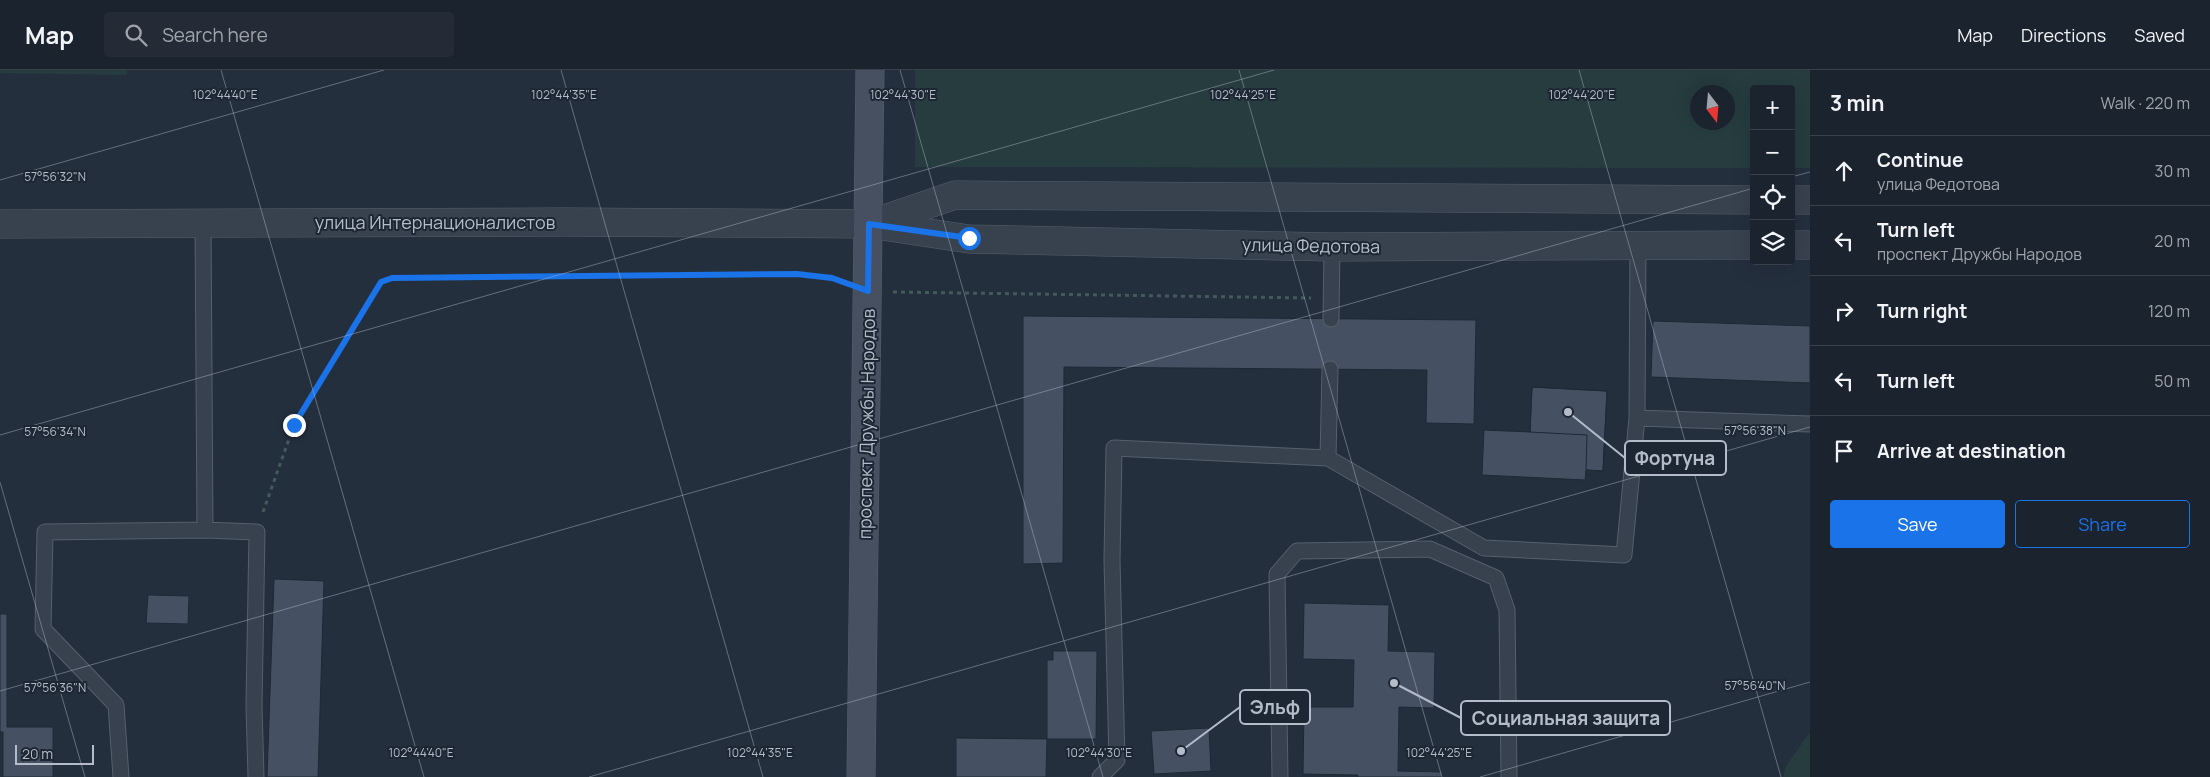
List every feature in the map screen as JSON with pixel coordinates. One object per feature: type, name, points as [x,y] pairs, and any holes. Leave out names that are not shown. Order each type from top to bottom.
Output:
[{"type":"main road","name":"проспект Дружбы Народов","points":[[861,777],[870,70]]},
{"type":"street","points":[[869,224],[955,195],[1750,200]]},
{"type":"street","points":[[1795,200],[1810,200]]},
{"type":"street","name":"улица Интернационалистов","points":[[0,224],[203,222],[869,224]]},
{"type":"street","name":"улица Федотова","points":[[869,224],[969,238],[1332,246],[1750,245]]},
{"type":"street","points":[[1795,245],[1810,245]]},
{"type":"lane","points":[[203,222],[205,530]]},
{"type":"lane","points":[[1100,777],[1117,760],[1112,560],[1114,448],[1328,458],[1484,548],[1624,555],[1637,418],[1638,245]]},
{"type":"lane","points":[[1331,319],[1332,246]]},
{"type":"lane","points":[[1328,458],[1330,369]]},
{"type":"lane","points":[[1637,418],[1810,424]]},
{"type":"lane","points":[[121,777],[116,705],[43,630],[45,532],[205,530],[257,532],[254,706],[256,777]]},
{"type":"lane","points":[[1280,777],[1277,574],[1297,551],[1430,548],[1496,578],[1507,610],[1509,777]]},
{"type":"path","points":[[257,532],[294,425],[381,282],[392,278],[797,274],[832,278],[868,291],[1331,298]]},
{"type":"green space","points":[[0,70],[127,70],[127,75],[0,73]]},
{"type":"green space","points":[[915,70],[1810,70],[1810,168],[1795,168],[1795,85],[1750,85],[1750,168],[915,167]]},
{"type":"green space","points":[[1810,732],[1810,777],[1783,777],[1786,766]]},
{"type":"building","points":[[1023,316],[1476,320],[1474,424],[1426,423],[1427,370],[1064,367],[1063,563],[1023,564]]},
{"type":"building","points":[[1653,321],[1810,326],[1810,383],[1651,377]]},
{"type":"building","points":[[1532,387],[1607,391],[1603,471],[1586,470],[1587,435],[1530,432]]},
{"type":"building","points":[[1532,387],[1607,391],[1603,471],[1586,470],[1585,480],[1482,475],[1484,430],[1530,432]]},
{"type":"building","points":[[274,579],[324,581],[318,777],[267,777]]},
{"type":"building","points":[[148,595],[189,596],[188,624],[146,623]]},
{"type":"building","points":[[1304,603],[1389,605],[1388,651],[1435,652],[1434,708],[1399,707],[1398,771],[1442,772],[1442,777],[1358,777],[1358,775],[1303,774],[1304,707],[1353,707],[1354,660],[1303,659]]},
{"type":"building","points":[[0,614],[7,614],[7,727],[53,727],[53,777],[3,777],[3,732],[0,732]]},
{"type":"building","points":[[1053,651],[1097,651],[1096,739],[1047,739],[1047,660],[1053,660]]},
{"type":"building","points":[[1209,728],[1211,771],[1154,774],[1151,731]]},
{"type":"building","points":[[956,738],[1047,739],[1046,777],[956,777]]},
{"type":"place","name":"Фортуна","points":[[1568,412]]},
{"type":"place","name":"Социальная защита","points":[[1394,683]]},
{"type":"place","name":"Эльф","points":[[1181,751]]},
{"type":"route","points":[[294,425],[381,282],[392,278],[797,274],[832,278],[868,291],[869,224],[969,238]]}]
